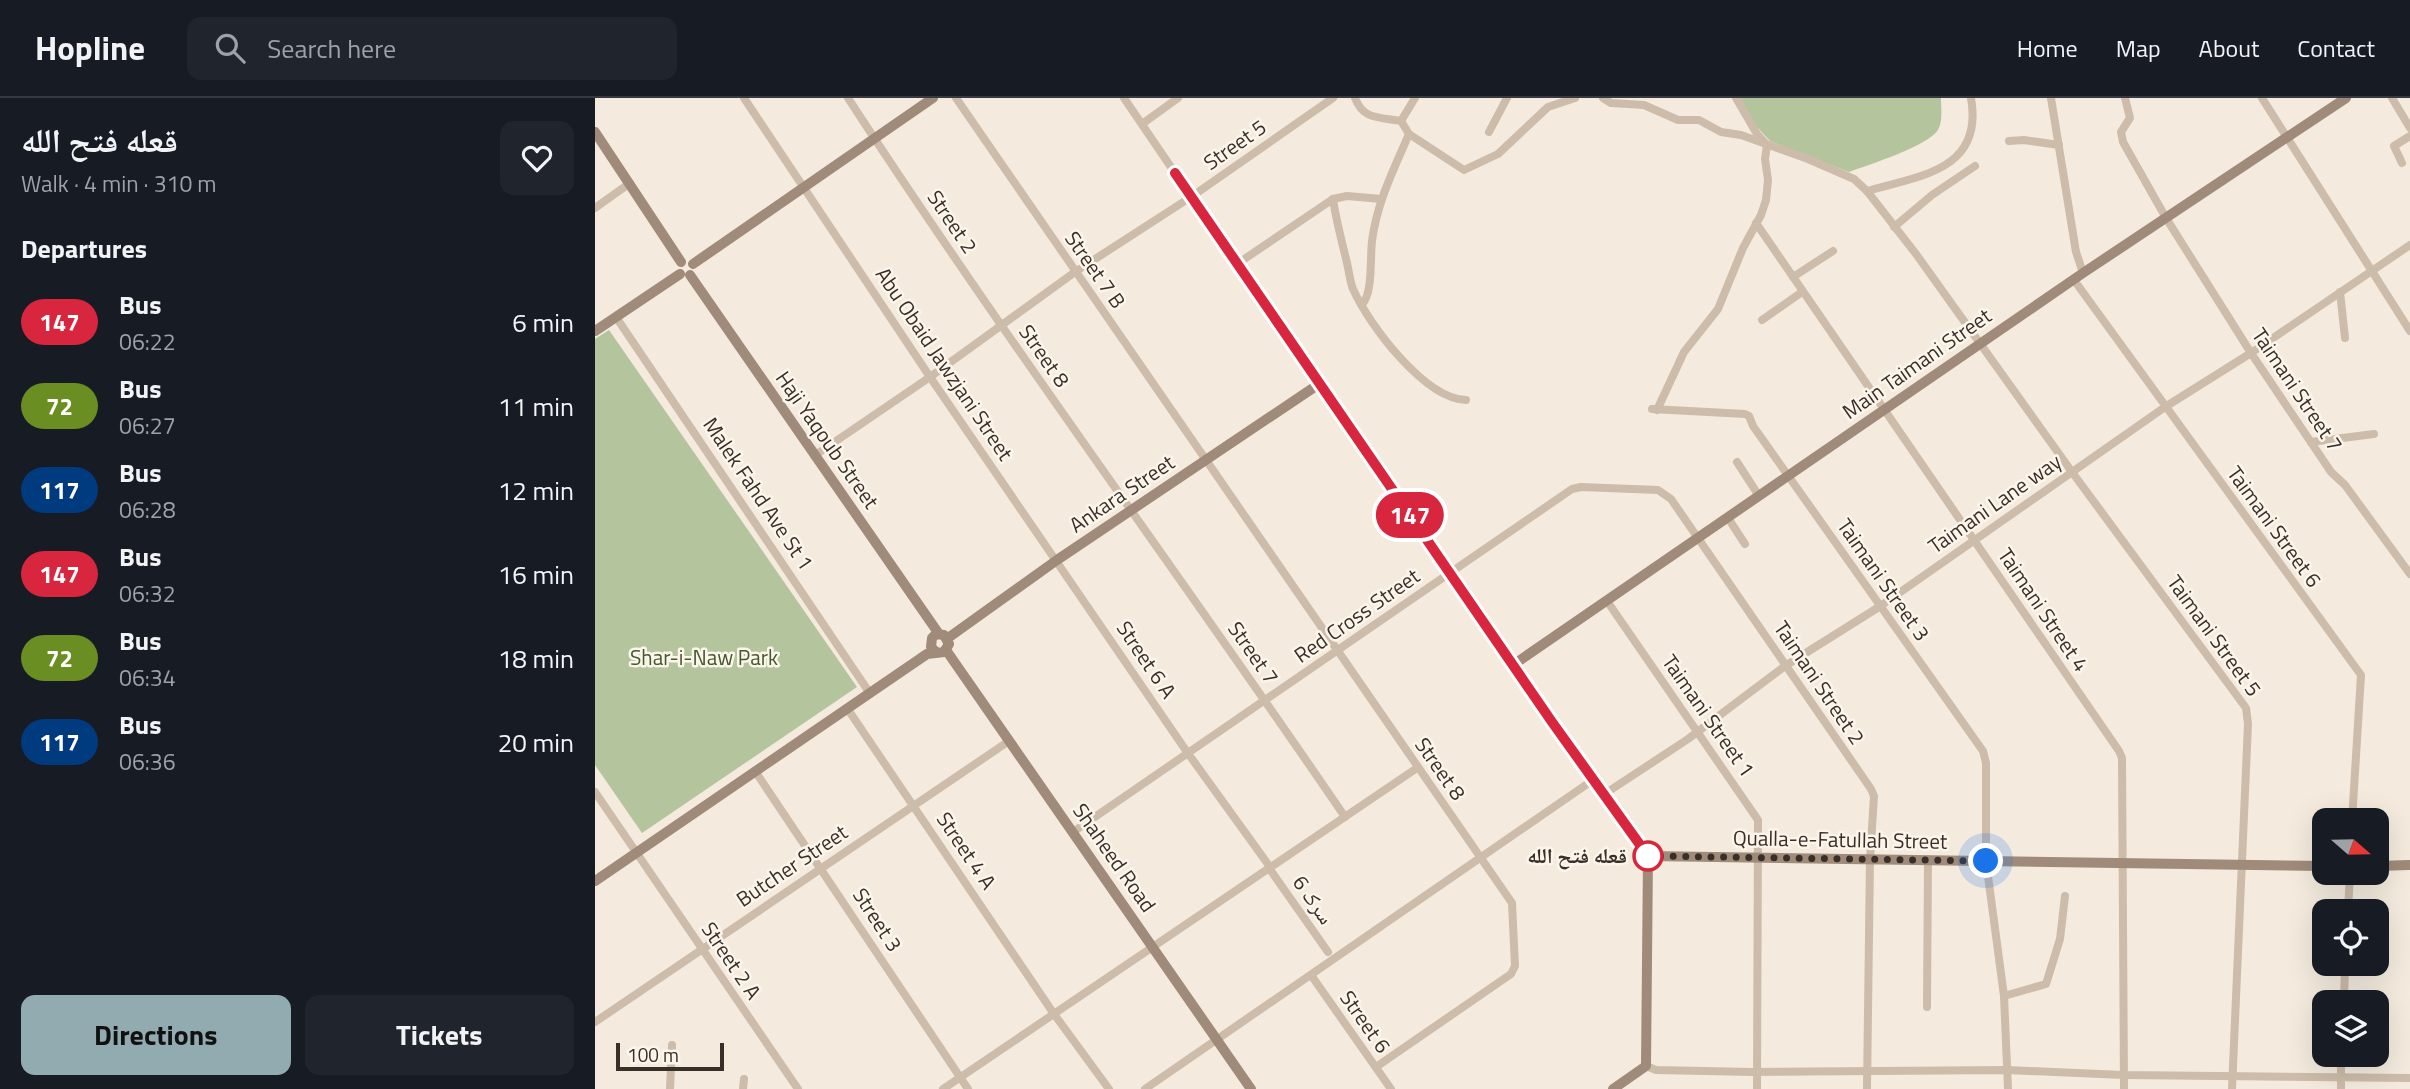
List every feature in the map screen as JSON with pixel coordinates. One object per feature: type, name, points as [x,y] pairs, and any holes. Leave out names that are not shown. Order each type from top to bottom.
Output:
[{"type":"main road","points":[[595,331],[933,98]]},
{"type":"main road","name":"Main Taimani Street","points":[[1513,665],[1980,343],[2346,98]]},
{"type":"main road","name":"Haji Yaqoub Street","points":[[595,132],[940,640]]},
{"type":"main road","points":[[1175,173],[1603,795],[1648,856],[1646,1066],[1613,1089]]},
{"type":"main road","name":"Ankara Street","points":[[595,881],[927,654],[940,640],[1319,384]]},
{"type":"main road","name":"Shaheed Road","points":[[940,640],[1251,1089]]},
{"type":"main road","name":"Qualla-e-Fatullah Street","points":[[1648,856],[2312,866]]},
{"type":"main road","points":[[2389,866],[2410,865]]},
{"type":"street","name":"Abu Obaid Jawzjani Street","points":[[744,98],[930,377],[1057,560]]},
{"type":"street","name":"Street 2","points":[[848,98],[1001,325]]},
{"type":"street","name":"Street 7 B","points":[[956,98],[1206,460]]},
{"type":"street","points":[[1124,98],[1175,173]]},
{"type":"street","points":[[1142,124],[1178,98]]},
{"type":"street","name":"Street 5","points":[[814,456],[930,377],[1075,272],[1191,197],[1333,98]]},
{"type":"street","points":[[1355,98],[1359,109],[1364,113],[1401,121],[1409,134],[1464,170],[1498,154],[1548,107],[1575,98]]},
{"type":"street","points":[[1401,121],[1415,98]]},
{"type":"street","points":[[1489,132],[1507,98]]},
{"type":"street","name":"Taimani Street 5","points":[[1603,98],[1611,103],[1644,105],[1678,120],[1699,120],[1721,132],[1741,135],[1850,176],[1867,191],[2246,708],[2248,723],[2232,1089]]},
{"type":"street","points":[[1736,98],[1757,134],[1767,145],[1766,200],[1756,223]]},
{"type":"street","points":[[1867,191],[1938,171],[1960,155],[1971,132],[1971,98]]},
{"type":"street","points":[[2051,98],[2079,277]]},
{"type":"street","name":"Taimani Street 7","points":[[2125,98],[2130,118],[2121,132],[2123,142],[2167,218],[2251,353],[2331,472],[2345,485],[2410,574]]},
{"type":"street","points":[[2262,98],[2410,331]]},
{"type":"street","points":[[2392,98],[2410,128]]},
{"type":"street","points":[[1362,304],[1368,296],[1372,239],[1381,199],[1409,134]]},
{"type":"street","points":[[2402,163],[2393,148],[2410,136]]},
{"type":"street","points":[[2009,141],[2059,145]]},
{"type":"street","points":[[1894,227],[1932,195],[1975,166]]},
{"type":"street","points":[[595,208],[629,183]]},
{"type":"street","points":[[1237,264],[1333,199],[1347,196],[1381,199]]},
{"type":"street","points":[[1333,199],[1353,289],[1376,331],[1392,350],[1432,387],[1452,400],[1466,400]]},
{"type":"street","name":"Taimani Street 4","points":[[1756,223],[1975,538],[2017,605],[2122,758],[2124,1089]]},
{"type":"street","name":"Taimani Street 3","points":[[1756,223],[1718,309],[1683,352],[1655,410],[1747,415],[1879,607],[1983,751],[1986,762],[1986,861],[2004,996],[2008,1089]]},
{"type":"street","name":"Taimani Lane way","points":[[1603,795],[1696,733],[1785,666],[1879,607],[2165,407],[2251,353],[2410,245]]},
{"type":"street","points":[[1793,278],[1832,251]]},
{"type":"street","name":"Taimani Street 6","points":[[2079,277],[2165,407],[2361,675],[2353,808]]},
{"type":"street","points":[[1762,320],[1802,292]]},
{"type":"street","points":[[2340,292],[2345,338]]},
{"type":"street","name":"Malek Fahd Ave St 1","points":[[616,317],[869,692]]},
{"type":"street","name":"Street 8","points":[[1001,325],[1131,511]]},
{"type":"street","points":[[2311,442],[2374,434]]},
{"type":"street","name":"Street 8","points":[[1206,460],[1511,904],[1514,970],[1376,1067]]},
{"type":"street","points":[[1737,462],[1759,496]]},
{"type":"street","name":"Red Cross Street","points":[[1073,832],[1572,489],[1581,487],[1658,490],[1665,494],[1698,538]]},
{"type":"street","name":"Street 7","points":[[1131,511],[1266,700],[1345,817]]},
{"type":"street","points":[[1728,518],[1745,544]]},
{"type":"street","name":"Taimani Street 2","points":[[1698,538],[1874,796],[1870,859],[1867,1089]]},
{"type":"street","name":"Street 6 A","points":[[1057,560],[1187,752],[1270,868]]},
{"type":"street","name":"Taimani Street 1","points":[[1607,601],[1696,733],[1757,816],[1757,1089]]},
{"type":"street","name":"Street 4 A","points":[[847,708],[1054,1014],[1109,1089]]},
{"type":"street","name":"Butcher Street","points":[[595,1022],[1009,741]]},
{"type":"street","points":[[943,1089],[1417,768]]},
{"type":"street","name":"Street 3","points":[[755,772],[968,1089]]},
{"type":"street","points":[[1146,1089],[1593,780]]},
{"type":"street","name":"Street 2 A","points":[[595,792],[798,1089]]},
{"type":"street","points":[[1927,1007],[1928,861]]},
{"type":"street","name":"سرک 6","points":[[1270,868],[1328,952]]},
{"type":"street","points":[[2004,996],[2044,987],[2046,984],[2060,939],[2065,896]]},
{"type":"street","name":"Street 6","points":[[1311,975],[1391,1089]]},
{"type":"street","points":[[670,1089],[672,1045]]},
{"type":"street","points":[[1646,1066],[1656,1070],[1758,1072],[2007,1070],[2123,1075],[2410,1078]]},
{"type":"street","points":[[2340,1067],[2341,1089]]},
{"type":"street","points":[[789,1089],[790,1078]]},
{"type":"street","points":[[743,1089],[744,1079]]},
{"type":"green space","points":[[1740,98],[1941,98],[1941,119],[1938,130],[1923,142],[1849,172],[1770,141],[1757,127]]},
{"type":"green space","name":"Shar-i-Naw Park","points":[[609,330],[857,687],[642,833],[595,765],[595,339]]},
{"type":"bus line","name":"147","points":[[1175,173],[1552,722],[1648,856]]},
{"type":"place","name":"قعله فتح الله","points":[[1648,856]]},
{"type":"route","points":[[1648,856],[1986,861]]}]
